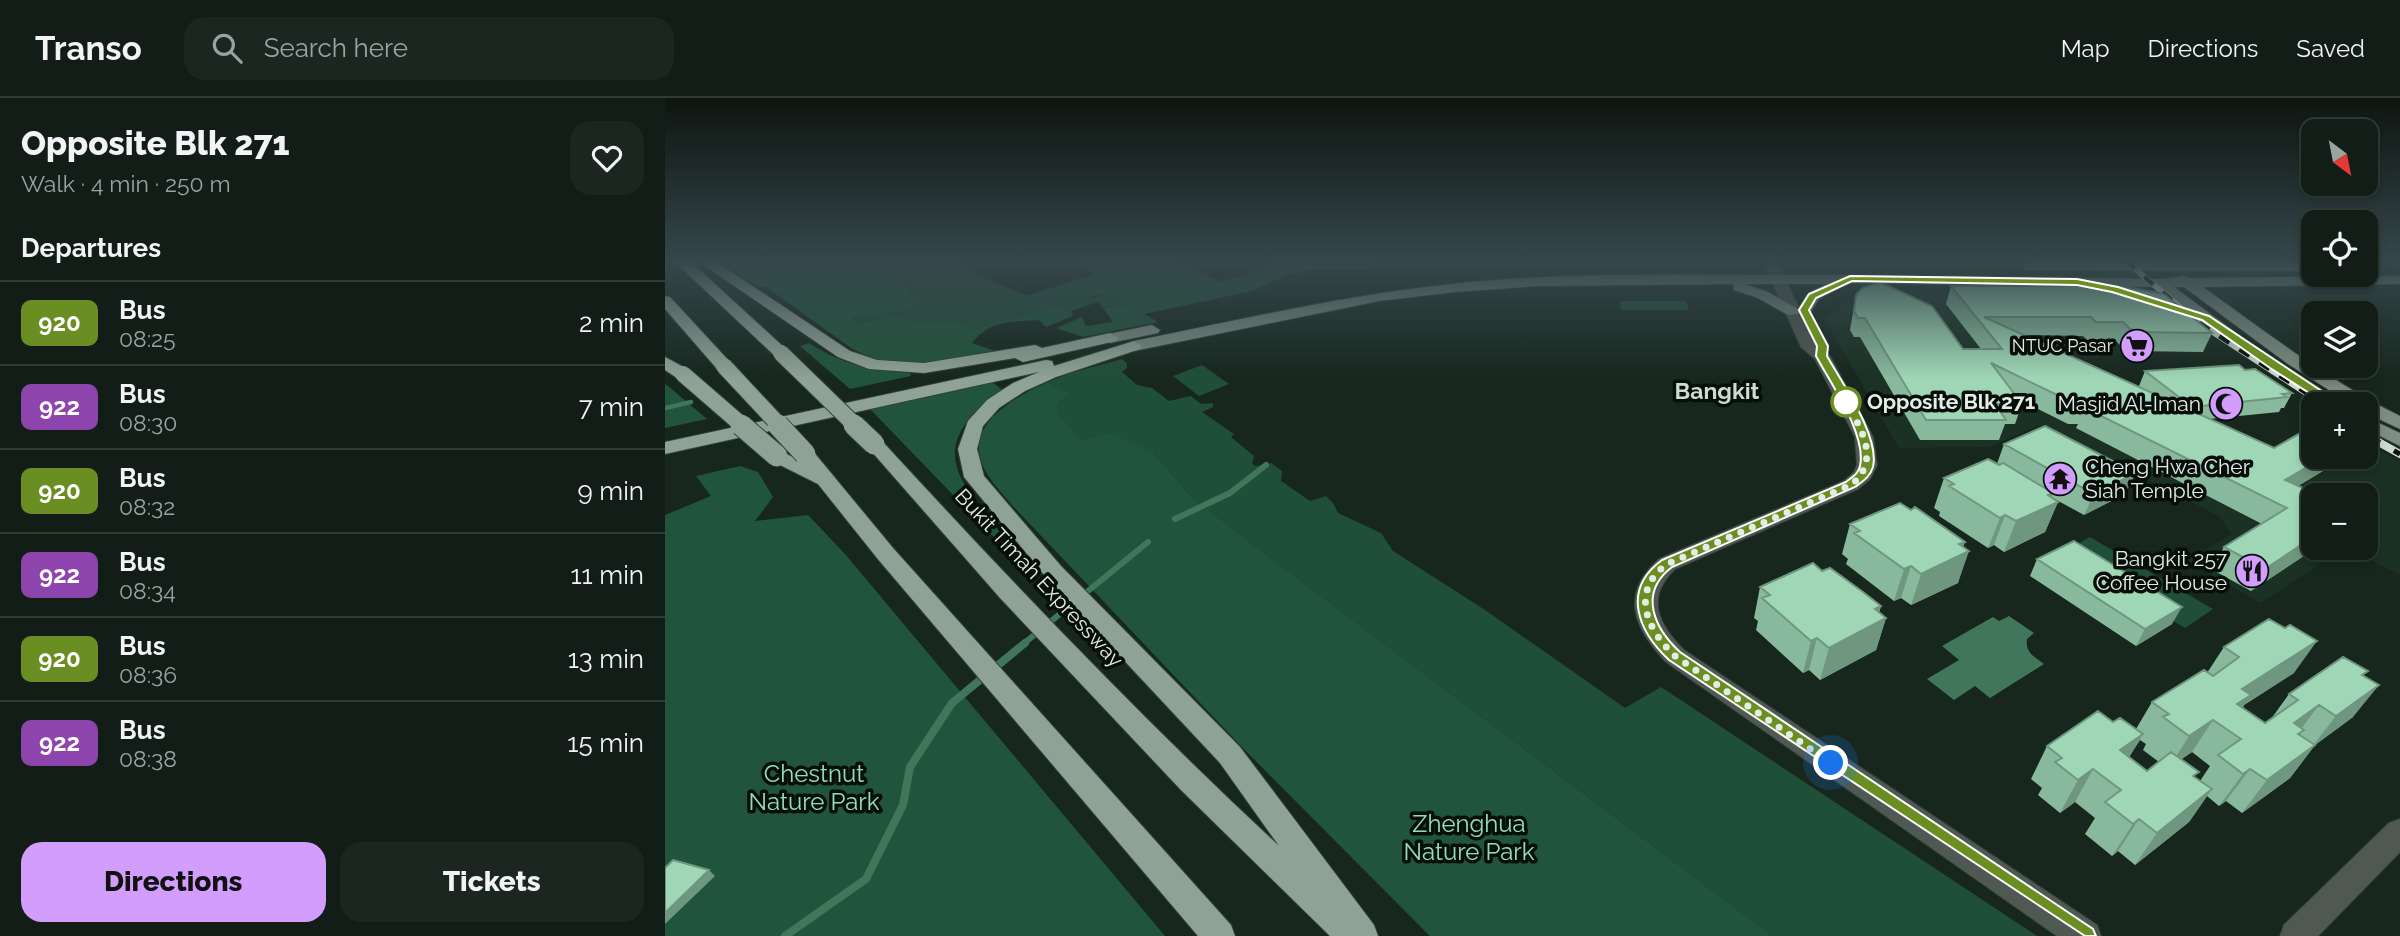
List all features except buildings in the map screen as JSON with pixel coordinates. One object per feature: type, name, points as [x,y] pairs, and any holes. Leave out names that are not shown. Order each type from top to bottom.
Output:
[{"type":"highway","points":[[665,300],[805,454],[1219,936]]},
{"type":"highway","name":"Bukit Timah Expressway","points":[[724,300],[874,444],[1009,593],[1191,782],[1353,936]]},
{"type":"highway","points":[[763,300],[858,361],[961,373]]},
{"type":"highway","points":[[665,448],[1110,338]]},
{"type":"highway","points":[[665,433],[961,373],[1134,346]]},
{"type":"highway","points":[[1134,346],[1052,373],[1005,395],[982,415],[971,430],[965,446],[966,462],[974,477],[1053,571],[1230,755],[1361,936]]},
{"type":"highway","points":[[665,362],[683,374],[777,456],[825,480]]},
{"type":"main road","points":[[1110,338],[1302,300]]},
{"type":"main road","points":[[1134,346],[1361,300]]},
{"type":"main road","points":[[1775,300],[1799,311],[1809,300]]},
{"type":"main road","points":[[2149,300],[2205,318]]},
{"type":"main road","points":[[2181,300],[2273,366],[2315,392]]},
{"type":"main road","points":[[2226,300],[2237,305],[2294,360],[2344,392]]},
{"type":"main road","points":[[2237,305],[2244,300]]},
{"type":"main road","points":[[2378,412],[2400,423]]},
{"type":"main road","points":[[2378,428],[2400,440]]},
{"type":"street","points":[[1794,300],[1809,347],[1822,356],[1864,437],[1867,465],[1863,475],[1851,485],[1667,564],[1654,573],[1647,590],[1645,608],[1649,625],[1659,642],[1675,656],[2085,936]]},
{"type":"street","points":[[2296,936],[2400,832]]},
{"type":"shaded area","points":[[1122,300],[1131,304],[1103,308],[1098,302],[1071,311],[1061,307],[974,330],[962,322],[920,322],[900,315],[859,323],[851,319],[923,301]]},
{"type":"shaded area","points":[[1851,300],[2042,300],[2076,337],[2012,336],[2251,459],[2301,432],[2301,469],[2378,469],[2378,449],[2400,461],[2400,575],[2370,560],[2378,560],[2378,483],[2301,483],[2301,560],[2326,560],[2261,603],[2186,561],[2232,534],[2219,516],[2039,425],[1989,447],[1899,448],[1824,318]]},
{"type":"shaded area","points":[[1620,301],[1686,301],[1689,310],[1621,310]]},
{"type":"shaded area","points":[[1122,359],[1127,363],[1127,368],[1122,372],[1137,385],[1152,388],[1169,401],[1191,396],[1201,404],[1213,403],[1213,407],[1202,412],[1234,434],[1231,437],[1254,456],[1252,464],[1256,466],[1271,463],[1282,471],[1281,481],[1310,501],[1326,496],[1338,513],[1381,533],[1393,551],[1485,610],[1625,708],[1661,687],[2037,936],[1773,936],[1192,497],[1153,452],[1430,936],[1244,749],[1012,505],[987,473],[980,453],[981,442],[993,416],[1060,403],[1068,394],[1048,382]]},
{"type":"shaded area","points":[[1202,365],[1229,384],[1199,396],[1173,376]]},
{"type":"shaded area","points":[[2090,537],[2213,609],[2185,628],[2062,553]]},
{"type":"shaded area","points":[[2009,616],[2034,633],[2027,639],[2027,647],[2031,654],[2044,664],[1990,698],[1975,686],[1954,700],[1927,679],[1959,660],[1942,646],[1993,617],[1999,621]]},
{"type":"green space","points":[[784,300],[922,300],[918,306],[852,318],[859,323],[900,315],[920,322],[963,322],[974,330],[1049,308],[1061,307],[1071,311],[1073,316],[1046,327],[1039,320],[994,326],[972,343],[1001,353],[932,364],[872,359],[851,348]]},
{"type":"green space","points":[[1122,300],[1209,300],[1144,314],[1158,322],[1083,337],[1056,328],[1082,317],[1086,326],[1113,322],[1103,308],[1130,304]]},
{"type":"green space","points":[[809,343],[858,365],[910,372],[911,376],[850,389],[800,346]]},
{"type":"green space","points":[[992,382],[1004,391],[975,413],[960,434],[955,454],[959,473],[970,493],[1025,555],[1015,559],[870,409]]},
{"type":"green space","name":"Zhenghua Nature Park","points":[[1048,382],[1069,394],[1057,405],[1058,414],[1082,441],[1110,433],[1153,452],[1192,497],[1773,936],[1430,936],[1244,749],[1012,505],[989,476],[979,451],[980,437],[987,425],[1009,404]]},
{"type":"green space","points":[[665,384],[668,386],[707,419],[665,428]]},
{"type":"green space","name":"Chestnut Nature Park","points":[[740,466],[758,472],[773,497],[755,521],[808,515],[845,554],[1165,936],[665,936],[665,515],[711,496],[696,476]]},
{"type":"waterway","points":[[665,408],[691,402]]},
{"type":"waterway","points":[[1175,519],[1230,493],[1266,465]]},
{"type":"waterway","points":[[1022,645],[1148,542]]},
{"type":"waterway","points":[[785,936],[866,879],[903,805],[910,767],[952,703],[1025,643]]},
{"type":"railway","points":[[2172,300],[2196,321],[2305,392]]},
{"type":"railway","points":[[2378,442],[2400,454]]},
{"type":"bus line","name":"920","points":[[1810,300],[1804,310],[1822,346],[1822,356],[1864,437],[1867,465],[1863,475],[1851,485],[1667,564],[1654,573],[1647,590],[1645,608],[1649,625],[1659,642],[1675,656],[2085,936]]},
{"type":"bus line","name":"920","points":[[2150,300],[2205,318],[2315,392]]},
{"type":"place","name":"NTUC Pasar","points":[[2137,346]]},
{"type":"place","name":"Opposite Blk 271","points":[[1846,402]]},
{"type":"place","name":"Masjid Al-Iman","points":[[2226,404]]},
{"type":"place","name":"Cheng Hwa Cher Siah Temple","points":[[2060,479]]},
{"type":"place","name":"Bangkit 257 Coffee House","points":[[2252,571]]},
{"type":"district","name":"Bangkit","points":[[1717,391]]},
{"type":"route","points":[[1831,763],[1675,656],[1659,642],[1649,625],[1645,608],[1647,590],[1654,573],[1667,564],[1851,485],[1863,475],[1867,465],[1864,437],[1844,398],[1846,402]]}]
